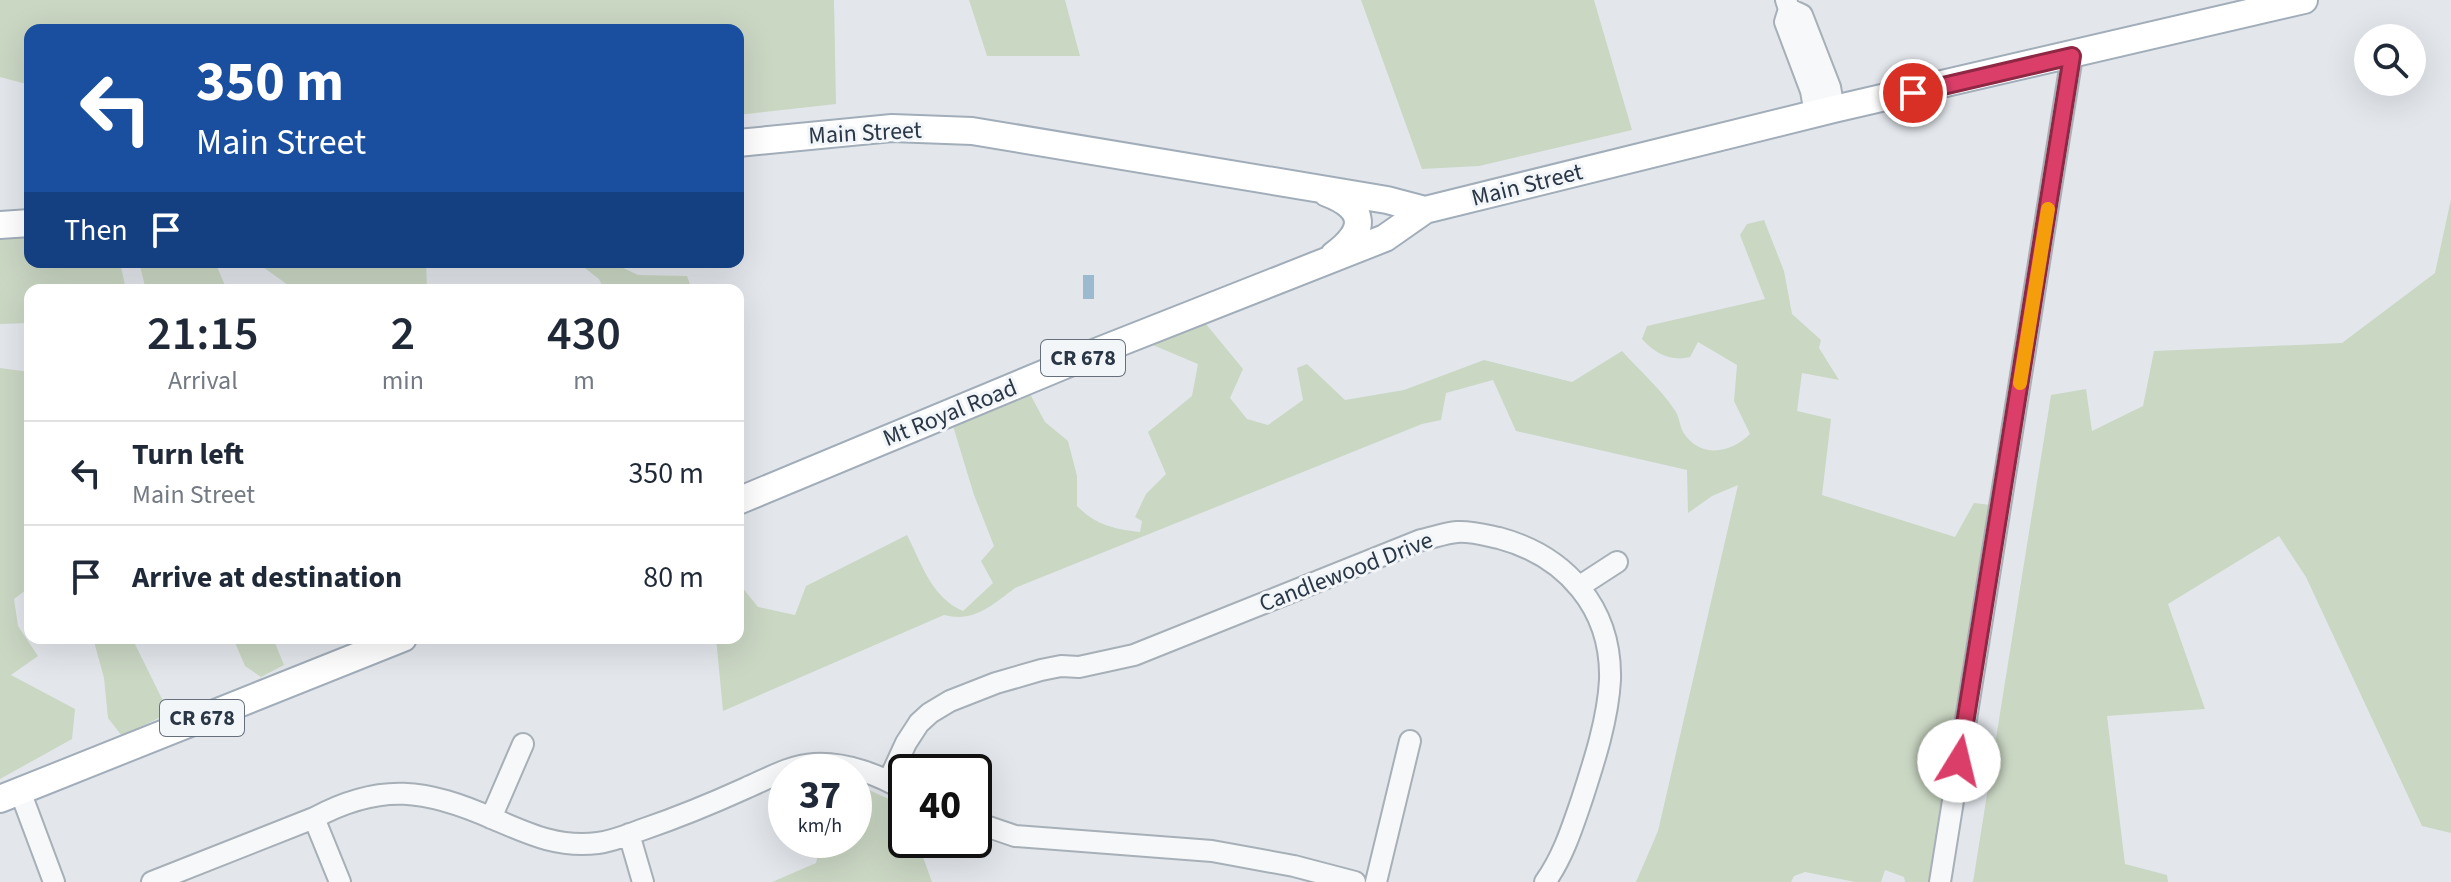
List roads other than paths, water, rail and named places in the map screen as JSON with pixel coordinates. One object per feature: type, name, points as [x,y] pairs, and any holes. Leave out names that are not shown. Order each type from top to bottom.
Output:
[{"type":"main road","name":"Main Street","points":[[744,142],[892,128],[972,131],[1387,200],[1425,210],[2304,0]]},
{"type":"main road","points":[[1300,186],[1340,198],[1351,206],[1358,217],[1353,241],[1326,261]]},
{"type":"main road","name":"Mt Royal Road","points":[[744,499],[1087,356],[1385,238],[1425,210]]},
{"type":"main road","points":[[0,225],[24,223]]},
{"type":"main road","name":"CR 678","points":[[10,795],[388,644]]},
{"type":"street","points":[[1787,5],[1802,15],[1830,87],[1825,112]]},
{"type":"street","points":[[1940,882],[2072,56]]},
{"type":"street","name":"Candlewood Drive","points":[[904,754],[906,743],[930,713],[950,701],[996,683],[1041,670],[1061,666],[1079,667],[1134,655],[1421,540],[1457,532],[1483,534],[1512,541],[1563,569],[1580,586],[1598,616],[1607,651],[1610,679],[1602,726],[1586,786],[1560,858],[1545,882]]},
{"type":"street","points":[[1580,586],[1617,562]]},
{"type":"street","points":[[1376,882],[1410,741]]},
{"type":"street","points":[[491,818],[523,744]]},
{"type":"street","name":"Candlewood Drive","points":[[152,882],[351,801],[390,792],[441,799],[560,844],[601,843],[706,806],[783,771],[812,764],[837,764],[888,783]]},
{"type":"street","points":[[10,795],[54,882]]},
{"type":"street","points":[[314,818],[340,882]]},
{"type":"street","points":[[992,828],[1015,836],[1212,851],[1294,866],[1355,882]]},
{"type":"street","points":[[629,834],[643,882]]},
{"type":"water","points":[[1083,275],[1094,275],[1094,299],[1083,299]]}]
